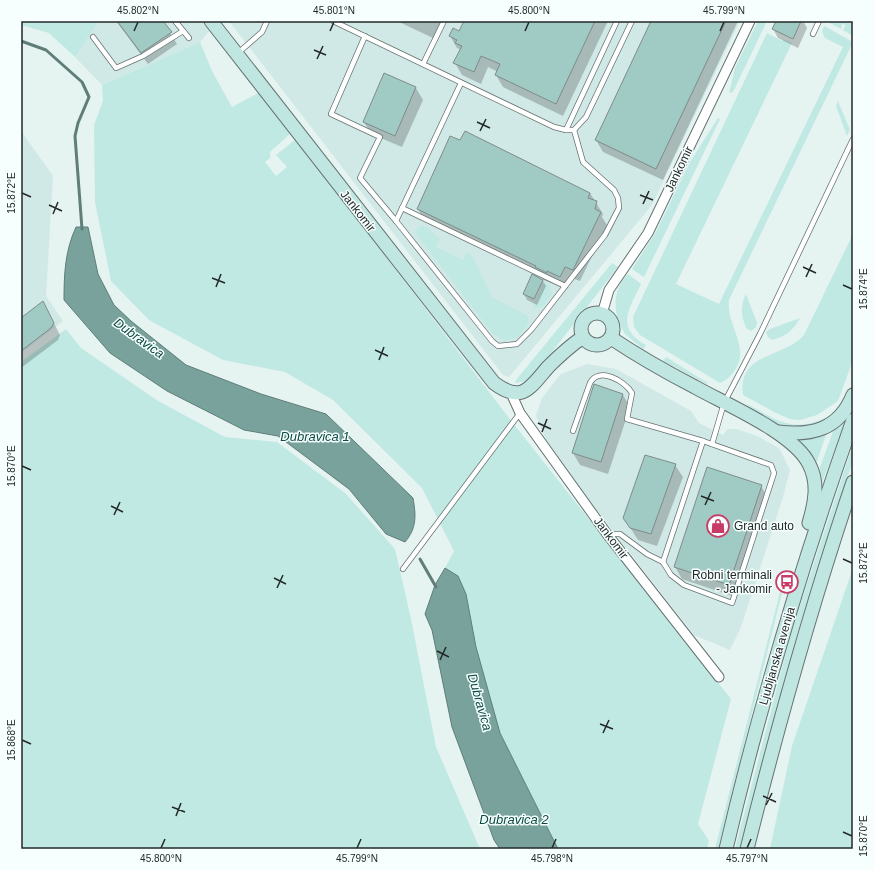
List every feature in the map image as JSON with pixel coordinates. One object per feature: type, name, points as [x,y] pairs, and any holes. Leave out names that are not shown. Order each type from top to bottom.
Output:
[{"type":"main road","name":"Jankomir","points":[[211,21],[488,378],[499,387],[511,393]]},
{"type":"main road","points":[[593,314],[602,314],[612,322],[613,332],[611,338],[604,344],[594,345],[583,337],[581,330],[584,319],[593,314]]},
{"type":"main road","points":[[511,393],[518,394],[530,388],[560,355],[583,337]]},
{"type":"main road","points":[[611,338],[643,359],[776,432],[791,442],[804,454],[814,476],[815,499],[804,540],[800,580]]},
{"type":"main road","points":[[776,432],[802,433],[821,429],[832,424],[845,411],[853,395]]},
{"type":"main road","name":"Ljubljanska avenija","points":[[726,849],[767,689],[800,580],[853,420]]},
{"type":"main road","name":"Ljubljanska avenija","points":[[747,849],[778,728],[810,615],[853,482]]},
{"type":"street","name":"Jankomir","points":[[602,314],[609,290],[648,233],[750,21]]},
{"type":"street","name":"Jankomir","points":[[511,393],[520,413],[607,534],[719,677]]},
{"type":"lane","points":[[175,21],[189,38]]},
{"type":"lane","points":[[236,54],[262,32],[267,21]]},
{"type":"lane","points":[[334,21],[554,128],[566,130],[574,130],[586,117],[632,21]]},
{"type":"lane","points":[[423,64],[444,21]]},
{"type":"lane","points":[[566,130],[616,21]]},
{"type":"lane","points":[[813,34],[819,21]]},
{"type":"lane","points":[[92,37],[116,68],[143,56],[183,31]]},
{"type":"lane","points":[[365,36],[331,114],[380,136],[360,178],[492,341],[498,346],[518,344],[531,330],[605,234],[618,208],[618,198],[614,190],[583,162],[574,130]]},
{"type":"lane","points":[[396,221],[461,83]]},
{"type":"lane","points":[[712,444],[724,403],[760,334],[853,139]]},
{"type":"lane","points":[[402,208],[566,286]]},
{"type":"lane","points":[[573,431],[593,378],[600,375],[608,376],[628,386],[632,393],[627,419],[703,441],[771,465],[774,473],[732,603],[684,585],[671,575],[663,562],[647,554],[620,534],[607,534]]},
{"type":"lane","points":[[403,570],[520,413]]},
{"type":"lane","points":[[663,562],[703,441]]},
{"type":"shaded area","points":[[21,21],[99,21],[75,57],[49,33],[21,25]]},
{"type":"shaded area","points":[[99,21],[204,21],[211,29],[200,42],[102,85],[75,57]]},
{"type":"shaded area","points":[[229,21],[740,21],[652,205],[509,377],[503,375]]},
{"type":"shaded area","points":[[758,21],[767,21],[733,92],[729,93],[735,68]]},
{"type":"shaded area","points":[[826,21],[849,21],[853,25],[853,36],[843,30],[846,25],[842,24],[841,29]]},
{"type":"shaded area","points":[[824,26],[853,42],[729,300],[731,319],[739,343],[740,355],[738,365],[735,370],[728,378],[720,383],[640,335],[634,327],[633,317],[767,33],[782,41],[783,39],[792,43],[676,284],[719,304],[843,47],[825,38],[822,31]]},
{"type":"shaded area","points":[[200,42],[212,71],[232,107],[260,92],[291,133],[270,152],[270,158],[265,162],[276,176],[287,167],[276,155],[296,139],[509,418],[731,699],[698,824],[709,841],[707,849],[558,849],[500,733],[476,647],[466,594],[458,576],[445,568],[454,551],[422,488],[333,400],[285,372],[223,360],[149,320],[111,281],[95,202],[94,125],[103,101],[102,85]]},
{"type":"shaded area","points":[[838,101],[850,130],[847,136],[836,106]]},
{"type":"shaded area","points":[[718,118],[720,119],[644,277],[632,269],[656,232],[690,162]]},
{"type":"shaded area","points":[[21,131],[53,176],[46,296],[63,321],[21,353]]},
{"type":"shaded area","points":[[423,225],[429,228],[440,239],[436,247],[463,260],[467,253],[472,255],[492,297],[527,315],[529,323],[518,337],[505,341],[493,334],[416,234],[417,228]]},
{"type":"shaded area","points":[[853,234],[853,360],[838,401],[817,415],[800,420],[790,419],[743,395],[743,381],[747,371],[755,363],[786,348],[804,335]]},
{"type":"shaded area","points":[[612,263],[618,267],[534,375],[526,381],[515,383],[516,380]]},
{"type":"shaded area","points":[[628,274],[641,284],[632,302],[627,318],[630,332],[636,339],[646,345],[643,349],[625,334],[618,321],[620,319],[618,319],[616,301],[618,289]]},
{"type":"shaded area","points":[[544,283],[549,285],[552,294],[543,307],[533,308]]},
{"type":"shaded area","points":[[746,294],[757,323],[756,327],[751,331],[746,328],[742,315],[742,307]]},
{"type":"shaded area","points":[[800,318],[792,330],[785,335],[772,340],[768,337],[766,332],[770,329]]},
{"type":"shaded area","points":[[66,329],[81,348],[158,401],[225,437],[277,442],[345,493],[395,549],[411,619],[436,747],[480,849],[21,849],[21,362]]},
{"type":"shaded area","points":[[666,357],[708,383],[707,384],[663,361]]},
{"type":"shaded area","name":"Grand auto","points":[[587,364],[616,369],[691,411],[699,423],[723,435],[728,429],[736,429],[757,436],[779,448],[790,470],[783,497],[741,627],[730,650],[694,635],[551,452],[536,416],[542,398],[561,374]]},
{"type":"shaded area","points":[[747,404],[768,416],[796,425],[806,424],[829,416],[831,418],[808,428],[793,428],[775,423],[758,415]]},
{"type":"shaded area","points":[[845,418],[846,420],[821,485],[818,473],[835,426]]},
{"type":"shaded area","points":[[827,432],[816,464],[798,438]]},
{"type":"shaded area","points":[[853,444],[853,461],[798,631],[740,849],[735,849],[792,630]]},
{"type":"shaded area","points":[[853,568],[853,849],[770,849],[792,746]]},
{"type":"shaded area","points":[[783,589],[718,849],[715,849],[780,592]]},
{"type":"water","name":"Dubravica 1","points":[[76,227],[88,227],[98,274],[114,305],[131,321],[186,365],[261,394],[326,414],[413,498],[415,521],[412,532],[405,542],[386,534],[349,489],[278,436],[244,430],[167,391],[110,353],[64,300],[64,281],[67,254]]},
{"type":"water","name":"Dubravica 2","points":[[445,568],[458,576],[466,594],[476,647],[500,733],[558,849],[500,849],[494,840],[452,727],[432,630],[425,614],[435,585]]},
{"type":"building","points":[[117,21],[163,21],[172,32],[141,53]]},
{"type":"building","points":[[464,21],[595,21],[556,104],[495,75],[500,64],[481,56],[474,72],[453,63],[462,46],[455,43],[457,40],[449,36],[453,28],[459,31]]},
{"type":"building","points":[[651,21],[726,21],[656,169],[595,140]]},
{"type":"building","points":[[776,21],[801,21],[793,39],[772,29]]},
{"type":"building","points":[[384,73],[416,87],[395,136],[363,122]]},
{"type":"building","points":[[465,131],[590,193],[588,198],[597,201],[595,209],[601,212],[573,270],[565,267],[560,277],[547,271],[547,273],[535,267],[536,266],[417,209],[450,136],[460,140]]},
{"type":"building","points":[[532,274],[543,280],[534,299],[523,294]]},
{"type":"building","points":[[43,301],[54,323],[51,328],[21,351],[21,318]]},
{"type":"building","points":[[594,384],[623,394],[601,462],[572,453]]},
{"type":"building","points":[[645,455],[676,464],[651,534],[630,528],[623,518]]},
{"type":"building","name":"Grand auto","points":[[707,467],[762,485],[729,585],[674,567]]},
{"type":"waterway","name":"Dubravica","points":[[21,41],[46,50],[82,82],[89,97],[78,123],[75,136],[82,229]]},
{"type":"waterway","name":"Dubravica","points":[[420,559],[436,587]]},
{"type":"place","name":"Grand auto","points":[[718,526]]},
{"type":"place","name":"Robni terminali - Jankomir","points":[[787,582]]}]
